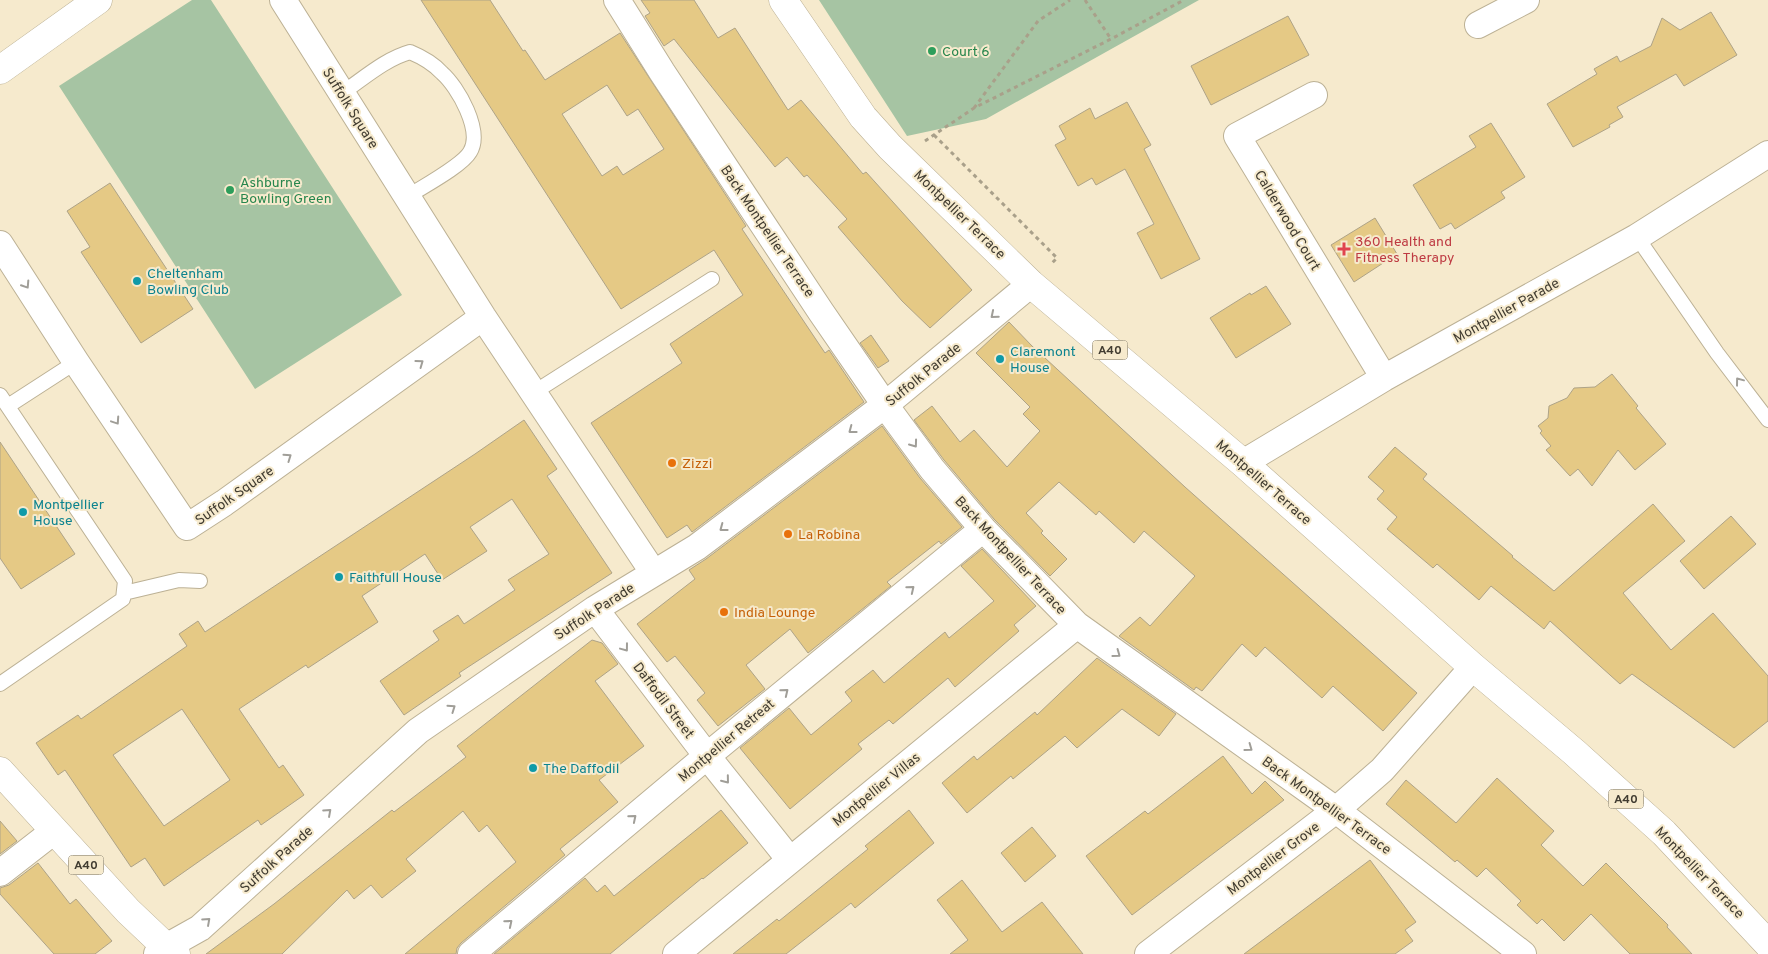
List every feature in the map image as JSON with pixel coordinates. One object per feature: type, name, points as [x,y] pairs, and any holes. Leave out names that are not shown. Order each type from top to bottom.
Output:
[{"type":"main road","points":[[0,70],[98,0]]},
{"type":"main road","name":"Montpellier Terrace","points":[[783,0],[862,117],[890,147],[1031,284],[1243,463],[1473,667],[1574,752],[1664,833],[1768,944]]},
{"type":"main road","name":"A40","points":[[0,771],[166,952]]},
{"type":"street","name":"Suffolk Square","points":[[283,0],[483,317],[653,572]]},
{"type":"street","name":"Back Montpellier Terrace","points":[[617,0],[662,72],[886,405],[932,469],[983,530],[1078,625],[1336,810],[1523,954]]},
{"type":"street","points":[[1478,25],[1526,0]]},
{"type":"street","name":"Calderwood Court","points":[[1314,95],[1237,136],[1384,378]]},
{"type":"street","name":"Montpellier Parade","points":[[1243,463],[1384,378],[1637,237],[1768,154]]},
{"type":"street","name":"Suffolk Square","points":[[0,244],[76,362],[187,526],[232,497],[483,317]]},
{"type":"street","name":"Suffolk Parade","points":[[166,952],[200,928],[418,730],[595,609],[697,547],[886,405],[1031,284]]},
{"type":"street","name":"Montpellier Retreat","points":[[472,954],[707,756],[983,530]]},
{"type":"street","name":"Daffodil Street","points":[[595,609],[707,756],[790,860]]},
{"type":"street","name":"Montpellier Villas","points":[[676,954],[1078,625]]},
{"type":"street","name":"Montpellier Grove","points":[[1148,954],[1336,810],[1382,770],[1473,667]]},
{"type":"street","points":[[0,873],[54,831]]},
{"type":"lane","points":[[342,93],[396,58],[410,52],[431,63],[444,74],[456,91],[464,105],[474,135],[470,153],[460,163],[407,197]]},
{"type":"lane","points":[[1637,237],[1717,353],[1768,420]]},
{"type":"lane","points":[[533,393],[712,279]]},
{"type":"lane","points":[[0,684],[124,599],[125,580],[4,401],[76,362]]},
{"type":"lane","points":[[124,593],[179,580],[200,581]]},
{"type":"path","points":[[974,108],[1038,21],[1070,0]]},
{"type":"path","points":[[1085,0],[1111,39]]},
{"type":"path","points":[[1031,284],[1057,258],[934,135],[974,108],[1184,0]]},
{"type":"green space","name":"Ashburne Bowling Green","points":[[192,0],[211,0],[402,295],[255,389],[59,86]]},
{"type":"green space","points":[[819,0],[1199,0],[986,119],[907,136]]},
{"type":"building","points":[[421,0],[490,0],[523,51],[525,50],[545,80],[620,33],[746,226],[742,229],[825,353],[829,350],[864,402],[692,532],[687,525],[667,538],[591,423],[682,363],[670,344],[743,295],[714,250],[621,309]],"holes":[[[607,85],[627,116],[638,109],[664,149],[623,175],[617,166],[602,176],[562,114]]]},
{"type":"building","points":[[641,0],[694,0],[718,38],[735,28],[788,110],[801,100],[863,174],[866,172],[972,290],[930,328],[902,301],[838,227],[847,219],[807,175],[804,177],[787,157],[775,167],[674,39],[664,46],[645,16],[650,13]]},
{"type":"building","points":[[1711,12],[1737,55],[1684,86],[1676,74],[1617,107],[1623,117],[1609,125],[1610,127],[1573,147],[1547,104],[1597,74],[1594,69],[1617,56],[1620,62],[1651,46],[1662,18],[1680,30]]},
{"type":"building","points":[[1288,16],[1309,55],[1211,105],[1191,66]]},
{"type":"building","points":[[1127,102],[1151,145],[1144,149],[1200,259],[1161,279],[1137,233],[1154,224],[1125,169],[1096,185],[1092,178],[1078,186],[1055,145],[1066,139],[1059,126],[1090,108],[1095,119]]},
{"type":"building","points":[[1491,123],[1525,177],[1501,192],[1505,198],[1455,229],[1451,223],[1440,229],[1413,185],[1476,147],[1469,136]]},
{"type":"building","name":"Cheltenham Bowling Club","points":[[110,183],[193,309],[141,343],[81,252],[90,247],[67,211]]},
{"type":"building","points":[[1375,218],[1397,254],[1354,282],[1331,245]]},
{"type":"building","points":[[1266,286],[1291,324],[1236,358],[1210,318],[1250,293],[1251,295]]},
{"type":"building","points":[[1009,322],[1032,346],[1185,487],[1417,693],[1383,731],[1333,686],[1322,698],[1265,647],[1256,657],[1242,644],[1202,691],[1196,687],[1194,690],[1119,636],[1140,617],[1150,626],[1195,576],[1144,531],[1134,543],[1099,511],[1096,515],[1059,482],[1026,513],[1043,531],[1041,533],[1067,559],[1050,576],[994,519],[944,460],[914,420],[932,406],[960,442],[974,430],[1007,467],[1040,431],[1023,414],[1030,407],[976,353]]},
{"type":"building","points":[[871,335],[889,361],[878,368],[860,343]]},
{"type":"building","points":[[1612,374],[1638,406],[1636,408],[1666,444],[1635,470],[1618,450],[1592,486],[1578,469],[1570,476],[1546,450],[1551,446],[1540,433],[1542,431],[1538,426],[1548,418],[1549,406],[1567,398],[1574,388],[1595,387]]},
{"type":"building","points":[[524,420],[557,469],[547,476],[612,573],[459,673],[461,676],[404,715],[380,681],[439,640],[433,631],[458,615],[464,624],[515,590],[508,580],[549,554],[512,499],[470,527],[487,551],[442,580],[425,554],[362,596],[378,622],[308,668],[306,665],[239,709],[279,768],[283,765],[304,795],[261,825],[258,820],[164,886],[145,858],[131,867],[65,770],[58,775],[36,743],[78,715],[81,719],[187,646],[179,634],[198,621],[205,632]],"holes":[[[182,709],[230,780],[164,826],[113,755]]]},
{"type":"building","points":[[882,426],[920,478],[962,527],[941,544],[939,541],[887,582],[891,586],[808,653],[790,629],[746,665],[765,689],[718,726],[697,700],[705,693],[675,656],[667,662],[637,624],[695,579],[689,570]]},
{"type":"building","name":"Montpellier House","points":[[0,442],[75,554],[21,589],[0,558]]},
{"type":"building","points":[[1395,447],[1427,474],[1423,479],[1554,591],[1653,504],[1685,541],[1623,593],[1671,650],[1713,613],[1768,676],[1768,721],[1734,748],[1632,674],[1620,684],[1550,621],[1544,629],[1491,586],[1479,600],[1437,564],[1433,568],[1387,529],[1397,517],[1377,499],[1384,491],[1368,477]]},
{"type":"building","points":[[1731,516],[1756,544],[1704,589],[1680,561]]},
{"type":"building","points":[[982,549],[1036,606],[1014,625],[1019,631],[955,687],[948,678],[893,724],[889,720],[858,744],[862,749],[790,809],[740,748],[789,708],[811,735],[852,701],[845,692],[873,670],[884,683],[945,632],[949,638],[994,601],[961,566]]},
{"type":"building","points":[[592,640],[602,643],[618,664],[595,681],[644,746],[599,780],[618,802],[560,849],[565,855],[461,943],[457,948],[456,954],[405,954],[516,862],[487,825],[479,832],[463,811],[406,859],[416,871],[382,898],[371,885],[354,899],[347,890],[282,954],[206,954],[274,904],[392,810],[394,812],[466,757],[457,746]]},
{"type":"building","points":[[1097,658],[1176,714],[1159,736],[1122,709],[1077,748],[1065,736],[1013,779],[1011,776],[967,813],[942,783],[974,756],[977,760],[1035,712],[1037,715]]},
{"type":"building","points":[[1223,756],[1252,794],[1265,781],[1284,800],[1132,915],[1086,856],[1145,811],[1148,814]]},
{"type":"building","points":[[1497,778],[1554,831],[1541,845],[1583,886],[1606,863],[1668,925],[1667,927],[1692,954],[1630,954],[1591,914],[1564,941],[1542,919],[1537,924],[1517,905],[1521,901],[1486,868],[1477,877],[1457,860],[1455,862],[1386,804],[1406,780],[1456,823]]},
{"type":"building","points":[[721,810],[748,843],[702,878],[610,954],[494,954],[585,878],[597,892],[605,885],[614,896]]},
{"type":"building","points":[[909,810],[934,843],[855,908],[851,903],[786,954],[733,954],[777,919],[779,921],[868,849],[865,846]]},
{"type":"building","points":[[0,821],[17,841],[0,854]]},
{"type":"building","points":[[1032,827],[1056,856],[1025,882],[1001,853]]},
{"type":"building","points":[[1370,860],[1416,922],[1405,930],[1413,941],[1395,954],[1244,954]]},
{"type":"building","points":[[38,863],[70,904],[76,899],[112,941],[95,954],[54,954],[0,894],[0,888],[9,885]]},
{"type":"building","points":[[962,880],[1002,932],[1042,902],[1083,954],[950,954],[968,940],[937,900]]},
{"type":"place","name":"Court 6","points":[[932,51]]},
{"type":"place","name":"Ashburne Bowling Green","points":[[230,190]]},
{"type":"place","name":"360 Health and Fitness Therapy","points":[[1344,249]]},
{"type":"place","name":"Cheltenham Bowling Club","points":[[137,281]]},
{"type":"place","name":"Claremont House","points":[[1000,359]]},
{"type":"place","name":"Zizzi","points":[[672,463]]},
{"type":"place","name":"Montpellier House","points":[[23,512]]},
{"type":"place","name":"La Robina","points":[[788,534]]},
{"type":"place","name":"Faithfull House","points":[[339,577]]},
{"type":"place","name":"India Lounge","points":[[724,612]]},
{"type":"place","name":"The Daffodil","points":[[533,768]]}]
